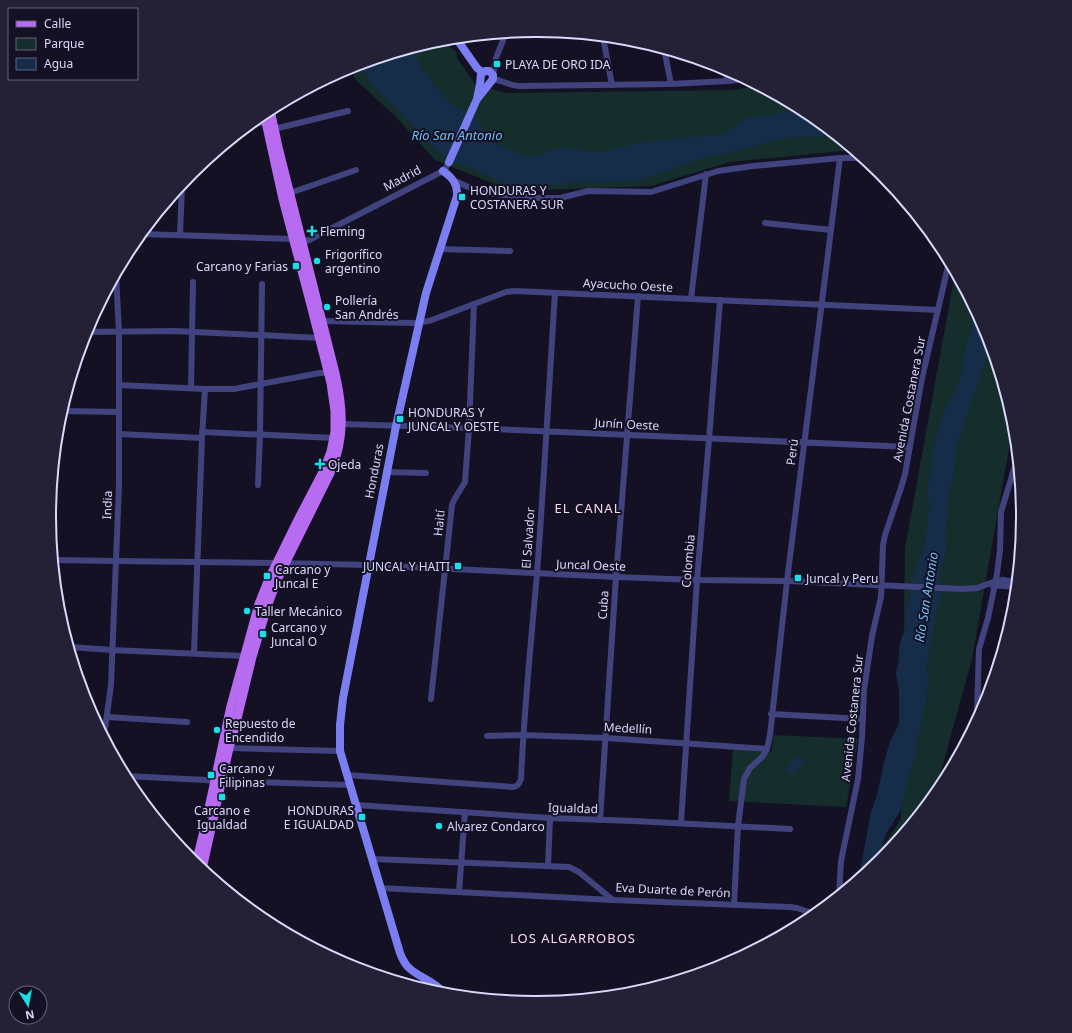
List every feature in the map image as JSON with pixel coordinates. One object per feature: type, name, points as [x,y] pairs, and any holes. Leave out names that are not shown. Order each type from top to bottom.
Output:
[{"type":"main road","points":[[460,43],[482,74],[485,84],[493,79],[489,71],[482,74]]},
{"type":"main road","name":"Madrid","points":[[449,162],[476,102],[482,74]]},
{"type":"main road","name":"Madrid","points":[[476,102],[493,79]]},
{"type":"main road","points":[[198,857],[218,781],[235,728],[252,656],[267,606],[276,584],[281,563],[284,562],[296,532],[298,520],[326,464],[331,452],[334,438],[335,411],[328,373],[293,239],[271,117]]},
{"type":"main road","points":[[203,862],[231,706],[259,604],[265,588],[281,563],[331,471],[336,459],[342,424],[342,411],[338,387],[309,266],[286,196],[266,123]]},
{"type":"main road","points":[[443,171],[454,181]]},
{"type":"main road","name":"Honduras","points":[[437,986],[413,972],[403,961],[400,953],[340,752],[340,725],[342,704],[386,472],[426,293],[457,196],[457,186],[454,181]]},
{"type":"main road","points":[[293,239],[299,244],[303,259],[309,266]]},
{"type":"street","points":[[482,74],[491,66],[496,58],[504,38]]},
{"type":"street","points":[[604,42],[612,85]]},
{"type":"street","points":[[665,55],[671,84]]},
{"type":"street","points":[[496,58],[493,79],[501,80],[517,86],[671,84],[736,81]]},
{"type":"street","points":[[727,77],[728,82]]},
{"type":"street","points":[[274,129],[348,112]]},
{"type":"street","name":"Perú","points":[[767,749],[840,158]]},
{"type":"street","points":[[454,181],[485,193],[534,198],[560,198],[588,191],[651,192],[718,171],[753,166],[854,158]]},
{"type":"street","name":"Madrid","points":[[302,242],[309,240],[443,171],[449,162]]},
{"type":"street","points":[[286,196],[356,170]]},
{"type":"street","points":[[691,299],[706,174]]},
{"type":"street","points":[[180,235],[182,193]]},
{"type":"street","points":[[765,223],[831,230]]},
{"type":"street","points":[[149,234],[293,239],[302,242]]},
{"type":"street","points":[[440,249],[510,251]]},
{"type":"street","name":"Avenida Costanera Sur","points":[[839,888],[841,861],[858,779],[864,690],[872,636],[881,597],[883,545],[902,488],[922,378],[947,270]]},
{"type":"street","points":[[191,388],[193,282]]},
{"type":"street","points":[[258,485],[262,284]]},
{"type":"street","name":"India","points":[[105,728],[111,685],[119,486],[119,332],[117,285]]},
{"type":"street","name":"Ayacucho Oeste","points":[[322,320],[415,323],[429,321],[506,292],[515,291],[938,310]]},
{"type":"street","name":"El Salvador","points":[[347,775],[513,787],[518,785],[521,779],[523,735],[547,432],[555,293]]},
{"type":"street","name":"Cuba","points":[[600,820],[616,577],[638,296]]},
{"type":"street","name":"Colombia","points":[[681,824],[685,743],[697,580],[710,439],[720,300]]},
{"type":"street","name":"Haití","points":[[431,699],[452,505],[465,482],[470,428],[474,304]]},
{"type":"street","points":[[93,332],[175,331],[320,338]]},
{"type":"street","points":[[119,385],[234,389],[320,373],[328,373]]},
{"type":"street","points":[[194,653],[205,389]]},
{"type":"street","points":[[69,411],[119,412]]},
{"type":"street","name":"Junín Oeste","points":[[342,424],[910,447]]},
{"type":"street","points":[[119,434],[260,434],[334,438]]},
{"type":"street","points":[[386,472],[426,474]]},
{"type":"street","points":[[978,702],[979,649],[996,583],[1000,550],[1001,512],[1013,473]]},
{"type":"street","name":"Juncal Oeste","points":[[59,560],[368,565],[616,577],[787,581],[963,589],[972,589],[996,583]]},
{"type":"street","points":[[996,583],[1003,580],[1011,581]]},
{"type":"street","points":[[996,583],[1010,586]]},
{"type":"street","points":[[75,647],[244,656]]},
{"type":"street","points":[[772,714],[863,719]]},
{"type":"street","points":[[107,717],[187,722]]},
{"type":"street","name":"Medellín","points":[[487,736],[523,735],[606,738],[767,749]]},
{"type":"street","points":[[228,748],[340,752]]},
{"type":"street","points":[[734,905],[738,826],[744,779],[750,768],[764,756],[767,749]]},
{"type":"street","points":[[133,776],[218,781],[350,785]]},
{"type":"street","name":"Igualdad","points":[[356,805],[550,818],[790,829]]},
{"type":"street","points":[[459,892],[465,812]]},
{"type":"street","points":[[548,866],[550,818]]},
{"type":"street","name":"Eva Duarte de Perón","points":[[372,858],[569,867],[575,869],[613,900],[797,908],[807,911]]},
{"type":"street","points":[[380,888],[613,900]]},
{"type":"green space","points":[[450,45],[450,47],[456,52],[457,58],[475,84],[505,93],[732,90],[750,87],[776,101],[802,118],[846,151],[730,162],[651,186],[512,191],[435,160],[396,117],[355,79],[353,73],[382,62],[412,53]]},
{"type":"green space","points":[[953,281],[966,304],[990,362],[999,392],[1010,445],[972,659],[940,774],[897,833],[881,850],[901,819],[905,548]]},
{"type":"green space","points":[[774,735],[858,739],[846,807],[729,801],[733,749],[771,753]]},
{"type":"water","name":"Río San Antonio","points":[[414,52],[425,74],[452,105],[476,118],[491,142],[523,155],[536,156],[561,147],[598,152],[643,142],[724,134],[747,118],[793,112],[828,136],[783,138],[720,155],[706,157],[653,176],[637,180],[576,182],[520,187],[501,182],[452,161],[438,152],[395,106],[370,83],[363,69]]},
{"type":"water","name":"Río San Antonio","points":[[973,321],[986,352],[984,367],[970,405],[964,428],[958,439],[954,473],[949,495],[945,538],[947,541],[946,550],[939,577],[942,596],[936,615],[926,667],[928,679],[926,700],[916,745],[917,751],[908,776],[902,808],[886,834],[883,843],[885,846],[861,869],[871,812],[877,795],[884,762],[890,742],[899,722],[899,691],[896,673],[900,642],[906,627],[906,615],[914,577],[925,544],[930,502],[927,491],[933,452],[944,412],[957,389]]},
{"type":"water","points":[[798,755],[805,761],[792,775],[785,769]]},
{"type":"place","name":"PLAYA DE ORO IDA","points":[[497,64]]},
{"type":"place","name":"HONDURAS Y COSTANERA SUR","points":[[462,197]]},
{"type":"place","name":"Fleming","points":[[312,231]]},
{"type":"place","name":"Frigorífico argentino","points":[[317,261]]},
{"type":"place","name":"Carcano y Farias","points":[[296,266]]},
{"type":"place","name":"Pollería San Andrés","points":[[327,307]]},
{"type":"place","name":"HONDURAS Y JUNCAL Y OESTE","points":[[400,419]]},
{"type":"place","name":"Ojeda","points":[[320,464]]},
{"type":"place","name":"JUNCAL Y HAITI","points":[[458,566]]},
{"type":"place","name":"Carcano y Juncal E","points":[[267,576]]},
{"type":"place","name":"Juncal y Peru","points":[[798,578]]},
{"type":"place","name":"Taller Mecánico","points":[[247,611]]},
{"type":"place","name":"Carcano y Juncal O","points":[[263,634]]},
{"type":"place","name":"Repuesto de Encendido","points":[[217,730]]},
{"type":"place","name":"Carcano y Filipinas","points":[[211,775]]},
{"type":"place","name":"Carcano e Igualdad","points":[[222,797]]},
{"type":"place","name":"HONDURAS E IGUALDAD","points":[[362,817]]},
{"type":"place","name":"Alvarez Condarco","points":[[439,826]]},
{"type":"district","name":"EL CANAL","points":[[588,508]]},
{"type":"district","name":"LOS ALGARROBOS","points":[[573,938]]}]
